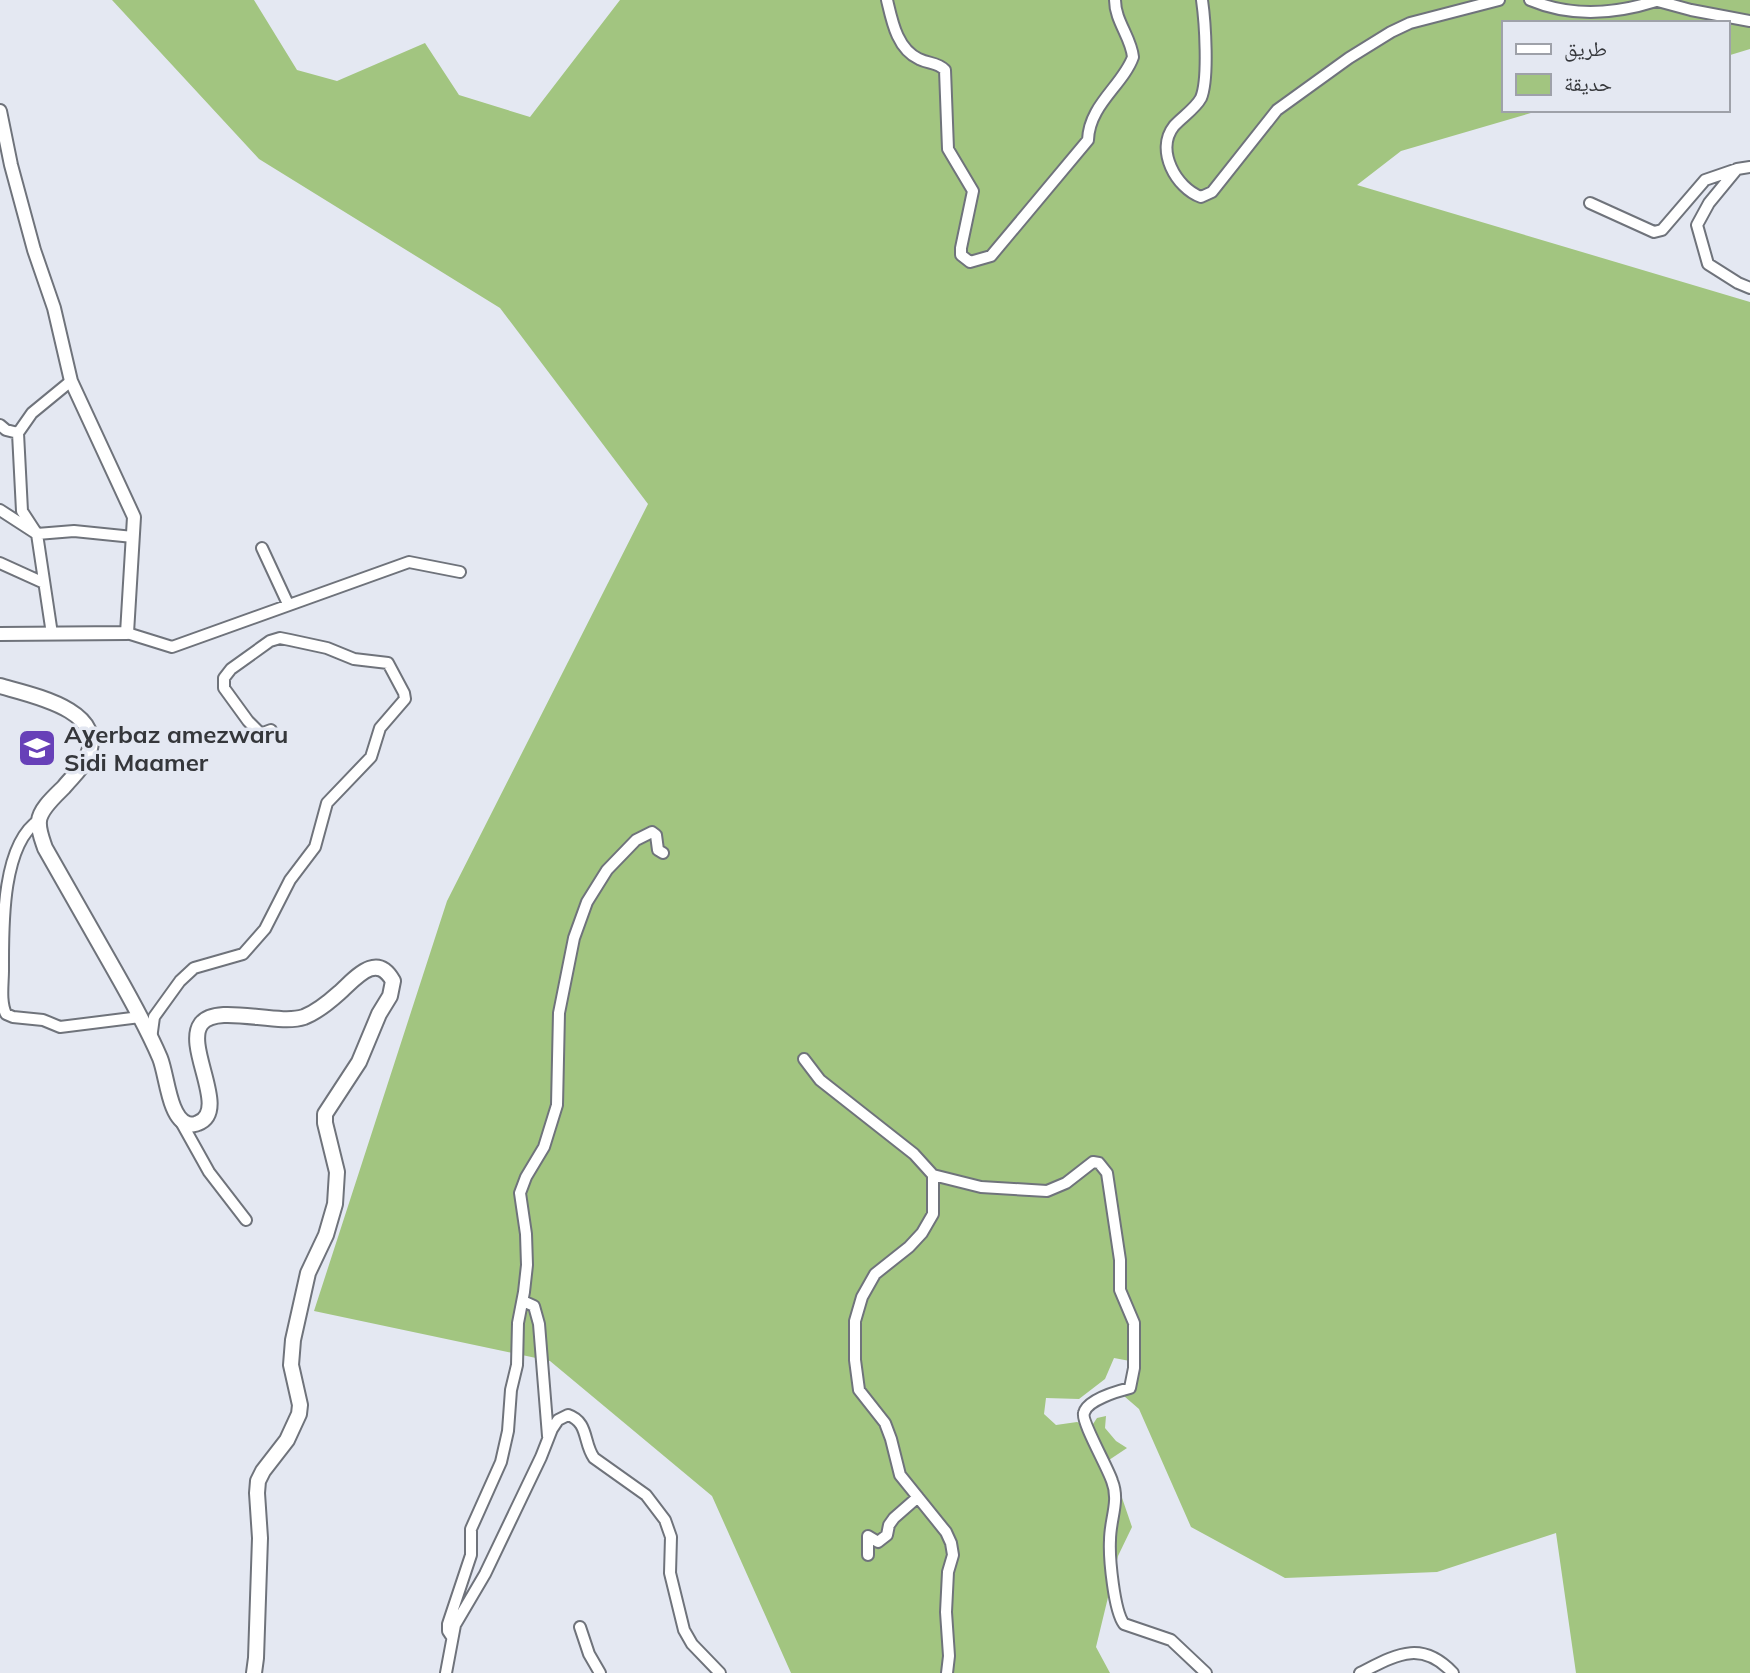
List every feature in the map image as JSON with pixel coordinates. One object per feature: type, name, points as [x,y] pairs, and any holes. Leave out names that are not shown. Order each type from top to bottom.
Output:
[{"type":"main road","points":[[0,686],[58,705],[74,713],[89,729],[91,743],[88,755],[38,820],[40,832],[45,848],[151,1038],[161,1059],[179,1119],[196,1125],[204,1120],[210,1106],[196,1038],[198,1028],[210,1016],[272,1020],[302,1017],[326,1003],[368,969],[383,969],[393,981],[390,996],[379,1014],[359,1062],[325,1114],[337,1172],[335,1204],[326,1235],[308,1273],[293,1340],[291,1365],[300,1405],[299,1414],[287,1440],[263,1471],[258,1482],[260,1538],[254,1673]]},
{"type":"street","points":[[887,0],[901,43],[919,59],[938,64],[945,71],[948,149],[973,191],[961,255],[970,262],[991,256],[999,248],[1038,197],[1088,140],[1088,130],[1103,101],[1133,57],[1116,16],[1115,0]]},
{"type":"street","points":[[1202,0],[1205,70],[1202,96],[1174,126],[1167,146],[1176,179],[1191,194],[1201,198],[1212,192],[1277,110],[1349,58],[1410,23],[1499,0]]},
{"type":"street","points":[[1530,0],[1558,10],[1597,11],[1620,10],[1655,1],[1750,21]]},
{"type":"street","points":[[0,111],[14,177],[34,250],[54,307],[71,381],[134,517],[127,633]]},
{"type":"street","points":[[1590,203],[1654,232],[1662,230],[1705,180],[1750,167]]},
{"type":"street","points":[[1737,169],[1709,203],[1697,225],[1708,264],[1750,288]]},
{"type":"street","points":[[52,634],[37,534],[22,511],[19,433],[32,413],[71,381]]},
{"type":"street","points":[[0,425],[6,430],[19,433]]},
{"type":"street","points":[[0,510],[37,534],[74,531],[133,537]]},
{"type":"street","points":[[262,548],[288,604]]},
{"type":"street","points":[[0,634],[127,633],[172,647],[409,562],[460,572]]},
{"type":"street","points":[[0,563],[44,583]]},
{"type":"street","points":[[151,1038],[155,1017],[180,981],[194,968],[243,954],[265,929],[290,880],[315,847],[327,803],[371,757],[380,728],[405,699],[404,693],[388,663],[354,659],[327,648],[280,638],[270,641],[231,669],[224,678],[225,688],[248,721],[259,732],[271,730]]},
{"type":"street","points":[[38,820],[28,827],[21,838],[6,894],[3,923],[3,998],[6,1014],[43,1020],[60,1027],[140,1017]]},
{"type":"street","points":[[452,1637],[447,1631],[448,1624],[471,1555],[471,1529],[501,1462],[508,1431],[527,1250],[520,1194],[526,1177],[544,1147],[557,1105],[559,1013],[577,926],[587,902],[607,870],[636,840],[649,832],[654,833],[658,850],[663,853]]},
{"type":"street","points":[[804,1059],[820,1080],[914,1154],[933,1175],[981,1187],[1038,1192],[1060,1186],[1093,1162],[1100,1164],[1107,1173],[1120,1260],[1120,1290],[1134,1324],[1134,1368],[1130,1388],[1090,1404],[1083,1414],[1083,1422],[1100,1450],[1116,1492],[1110,1539],[1117,1611],[1124,1624],[1171,1640],[1206,1673]]},
{"type":"street","points":[[179,1119],[209,1172],[246,1220]]},
{"type":"street","points":[[933,1175],[933,1214],[916,1241],[870,1280],[855,1321],[857,1382],[863,1397],[885,1423],[900,1475],[946,1532],[952,1547],[946,1612],[949,1656],[947,1673]]},
{"type":"street","points":[[523,1301],[534,1306],[539,1325],[548,1436]]},
{"type":"street","points":[[446,1673],[456,1625],[485,1574],[541,1457],[548,1436],[555,1423],[568,1416],[576,1419],[584,1429],[589,1450],[594,1458],[646,1495],[662,1514],[670,1531],[670,1573],[684,1630],[692,1644],[720,1673]]},
{"type":"street","points":[[869,1555],[868,1536],[878,1542],[894,1518],[918,1497]]},
{"type":"street","points":[[580,1627],[589,1654],[600,1673]]},
{"type":"street","points":[[1360,1673],[1404,1653],[1417,1652],[1441,1661],[1452,1673]]},
{"type":"green space","points":[[112,0],[254,0],[297,70],[337,81],[425,43],[459,95],[530,117],[620,0],[1750,0],[1750,49],[1729,55],[1729,21],[1502,21],[1502,112],[1534,112],[1401,151],[1357,185],[1750,302],[1750,1673],[1576,1673],[1556,1533],[1437,1572],[1285,1578],[1191,1527],[1139,1409],[1124,1396],[1130,1361],[1114,1358],[1105,1379],[1079,1399],[1046,1398],[1044,1414],[1056,1425],[1077,1422],[1091,1427],[1097,1418],[1106,1416],[1105,1428],[1116,1441],[1127,1448],[1109,1460],[1132,1527],[1118,1556],[1096,1647],[1110,1673],[791,1673],[712,1496],[550,1361],[314,1311],[447,901],[648,504],[500,308],[259,159]]},
{"type":"place","name":"Aɣerbaz amezwaru Sidi Maamer","points":[[37,748]]}]
